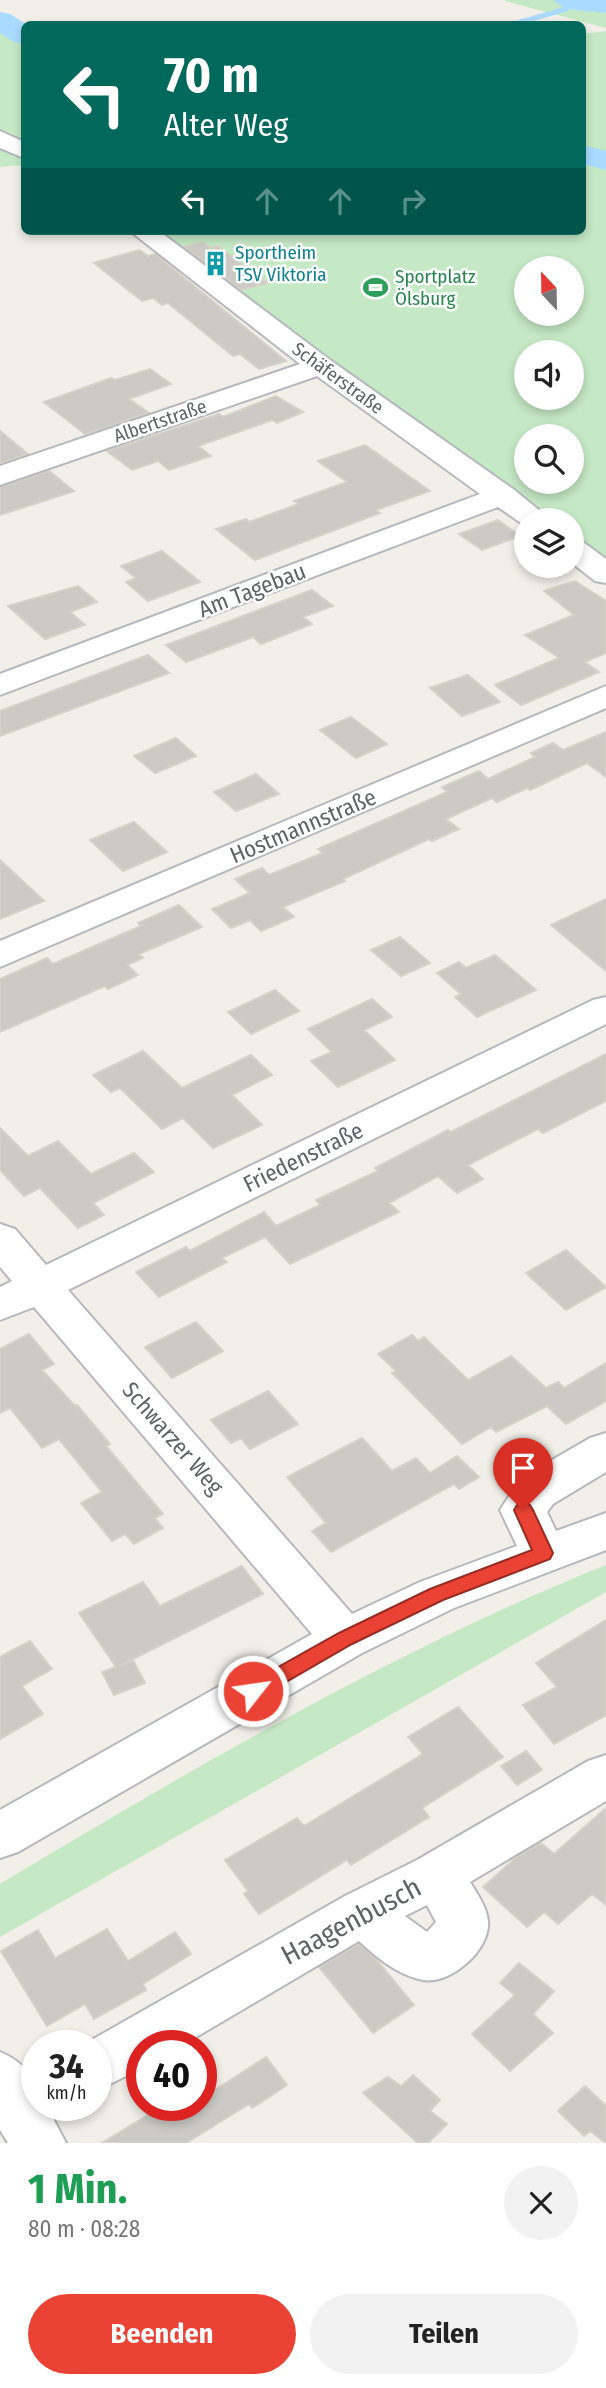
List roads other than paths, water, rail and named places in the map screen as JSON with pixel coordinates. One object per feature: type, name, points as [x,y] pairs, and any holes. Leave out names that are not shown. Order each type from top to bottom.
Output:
[{"type":"street","points":[[0,138],[21,149]]},
{"type":"street","name":"Schäferstraße","points":[[148,235],[320,366],[520,508]]},
{"type":"street","name":"Albertstraße","points":[[0,476],[320,366]]},
{"type":"street","name":"Am Tagebau","points":[[0,685],[503,495]]},
{"type":"street","points":[[584,557],[606,574]]},
{"type":"street","name":"Hostmannstraße","points":[[0,955],[606,696]]},
{"type":"street","name":"Friedenstraße","points":[[0,1305],[606,1009]]},
{"type":"street","name":"Schwarzer Weg","points":[[0,1239],[345,1639]]},
{"type":"street","points":[[543,1553],[523,1510],[537,1491],[606,1450]]},
{"type":"street","points":[[0,1836],[345,1639],[437,1595],[606,1531]]},
{"type":"street","name":"Haagenbusch","points":[[112,2057],[363,1912],[435,1876],[606,1776]]},
{"type":"street","points":[[363,1912],[417,1954],[428,1957],[442,1952],[454,1943],[463,1931],[464,1918],[435,1876]]},
{"type":"water","points":[[553,0],[606,0],[606,13],[566,9]]},
{"type":"waterway","points":[[524,21],[566,9]]},
{"type":"waterway","points":[[0,20],[21,34]]},
{"type":"waterway","points":[[586,155],[606,161]]},
{"type":"place","name":"Sportheim TSV Viktoria","points":[[215,263]]},
{"type":"place","name":"Sportplatz Ölsburg","points":[[375,287]]}]
